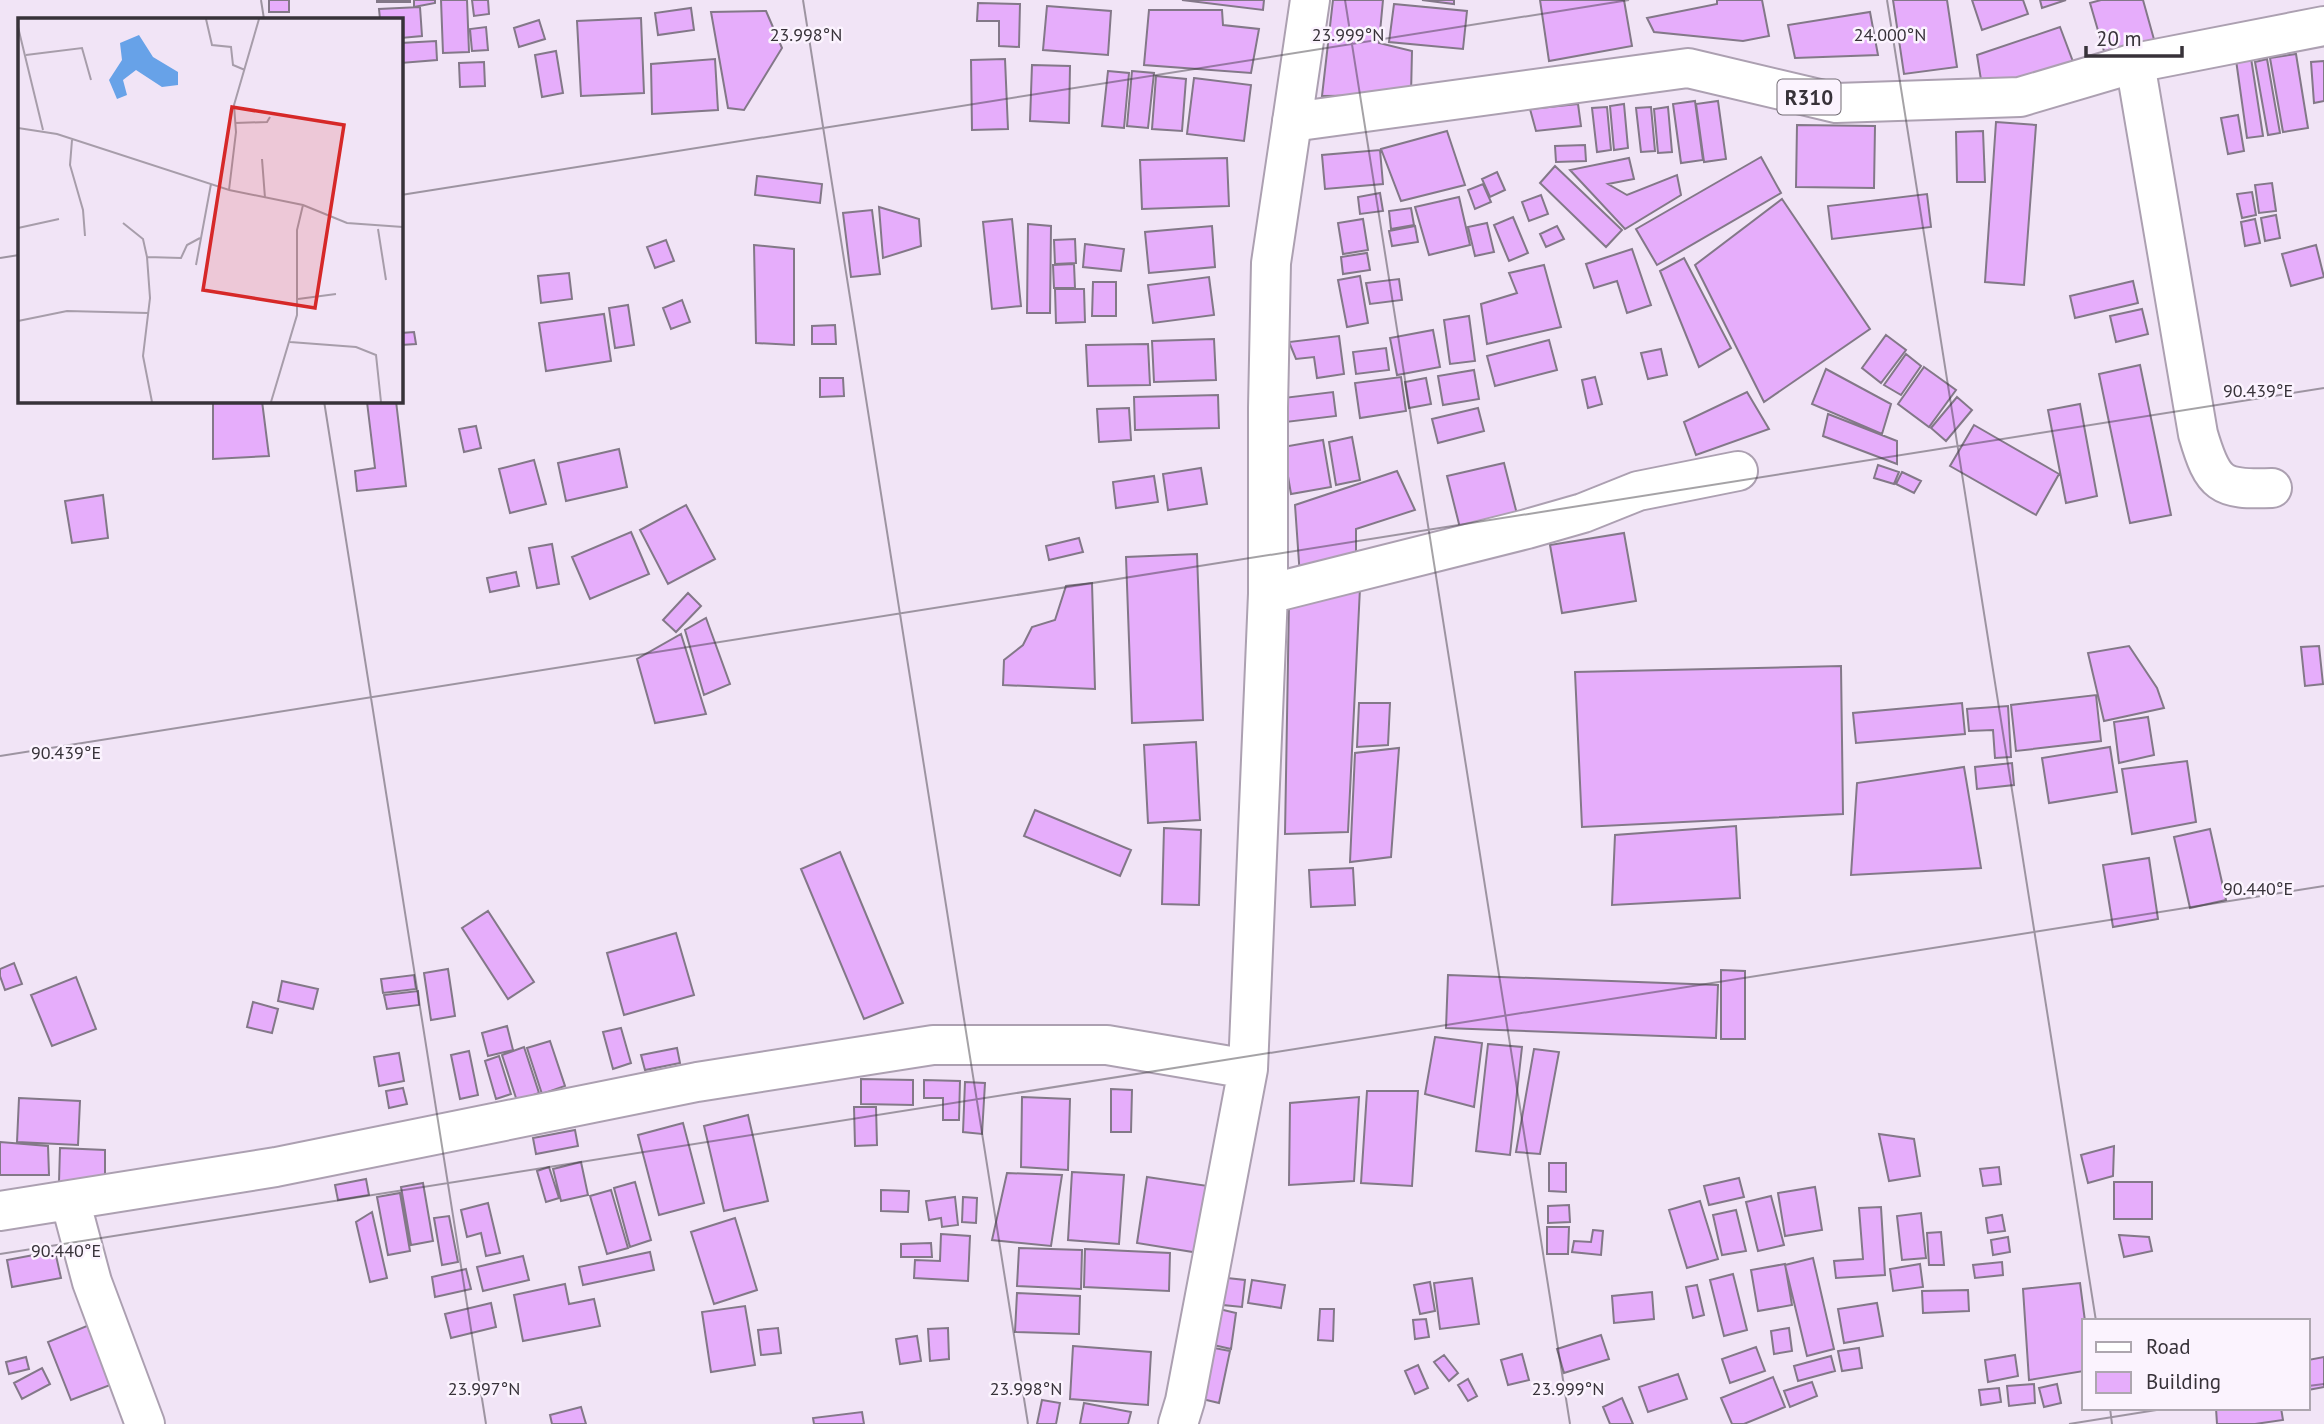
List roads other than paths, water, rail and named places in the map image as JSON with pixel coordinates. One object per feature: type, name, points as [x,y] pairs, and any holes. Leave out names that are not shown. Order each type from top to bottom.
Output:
[{"type":"street","points":[[1178,1424],[1185,1401],[1248,1069],[1268,594],[1271,263],[1310,0]]},
{"type":"street","name":"R310","points":[[1292,122],[1688,68],[1836,103],[2020,97],[2135,63],[2324,26]]},
{"type":"street","points":[[2135,63],[2198,434],[2207,465],[2223,483],[2239,489],[2272,488]]},
{"type":"street","points":[[1268,594],[1583,513],[1638,491],[1738,471]]},
{"type":"street","points":[[0,1211],[276,1167],[697,1082],[933,1045],[1107,1045],[1248,1069]]},
{"type":"street","points":[[70,1200],[92,1282],[145,1424]]}]
